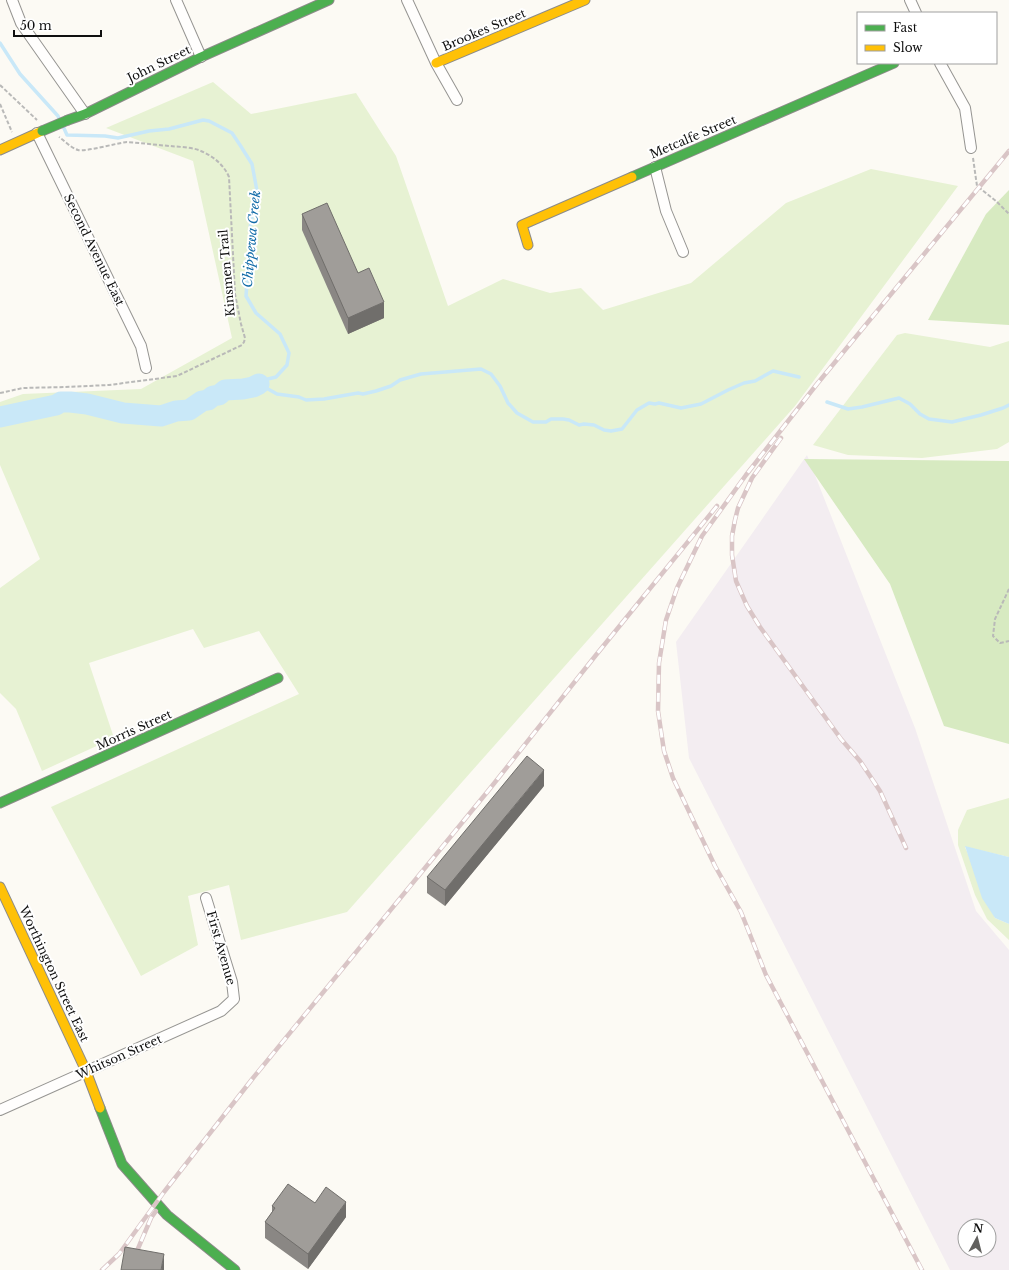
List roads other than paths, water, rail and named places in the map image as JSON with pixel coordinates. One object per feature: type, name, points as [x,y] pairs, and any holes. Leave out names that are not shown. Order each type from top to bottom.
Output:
[{"type":"street","points":[[12,0],[21,23],[85,114]]},
{"type":"street","points":[[176,0],[201,57]]},
{"type":"street","name":"John Street","points":[[0,150],[85,114],[201,57],[329,0]]},
{"type":"street","points":[[407,0],[436,64],[457,100]]},
{"type":"street","name":"Brookes Street","points":[[436,64],[585,0]]},
{"type":"street","points":[[910,0],[916,12]]},
{"type":"street","name":"Metcalfe Street","points":[[528,246],[522,225],[892,64]]},
{"type":"street","points":[[941,64],[965,108],[971,148]]},
{"type":"street","name":"Second Avenue East","points":[[40,132],[141,346],[146,368]]},
{"type":"street","points":[[655,167],[666,211],[683,252]]},
{"type":"street","name":"Morris Street","points":[[0,804],[278,678]]},
{"type":"street","name":"Worthington Street East","points":[[0,887],[86,1072],[122,1164],[167,1215],[235,1270]]},
{"type":"street","name":"First Avenue","points":[[206,898],[232,982],[234,999]]},
{"type":"street","name":"Whitson Street","points":[[0,1110],[221,1011],[234,999]]},
{"type":"water","points":[[965,846],[1009,857],[1009,924],[995,918],[982,898]]},
{"type":"waterway","name":"Chippewa Creek","points":[[0,43],[20,74],[58,116],[60,121]]},
{"type":"waterway","points":[[63,126],[67,135],[105,136],[118,138],[149,131],[169,129],[203,120],[209,121],[232,133],[252,164],[257,191],[250,228],[251,234],[247,265],[246,296],[256,313],[280,334],[289,353],[287,365],[276,377],[264,380],[259,384],[277,394],[299,397],[306,400],[324,399],[376,391],[391,386],[400,380],[421,374],[481,369],[491,374],[500,386],[508,403],[517,413],[533,422],[546,422],[551,419],[563,419],[579,425],[594,425],[604,430],[611,431],[622,429],[637,410],[649,403],[659,403],[681,408],[701,404],[744,383],[755,381],[773,371],[799,377]]},
{"type":"waterway","name":"Chippewa Creek","points":[[0,417],[56,405],[61,402],[87,404],[123,413],[161,416],[176,411],[189,410],[202,401],[219,395],[225,390],[243,389],[259,384]]},
{"type":"waterway","points":[[827,402],[848,409],[899,398],[910,404],[920,414],[929,419],[952,422],[981,415],[1009,405]]},
{"type":"railway","points":[[922,1270],[766,975],[741,912],[715,866],[673,778],[664,751],[658,711],[659,663],[666,620],[677,588],[702,536],[746,475],[817,384],[1009,151]]},
{"type":"railway","points":[[781,438],[752,478],[738,508],[732,536],[732,555],[736,581],[747,606],[760,627],[841,739],[860,761],[880,791],[906,848]]},
{"type":"railway","points":[[102,1270],[119,1254],[164,1192],[253,1078],[488,791],[717,506]]},
{"type":"railway","points":[[134,1258],[151,1218],[156,1211]]}]
